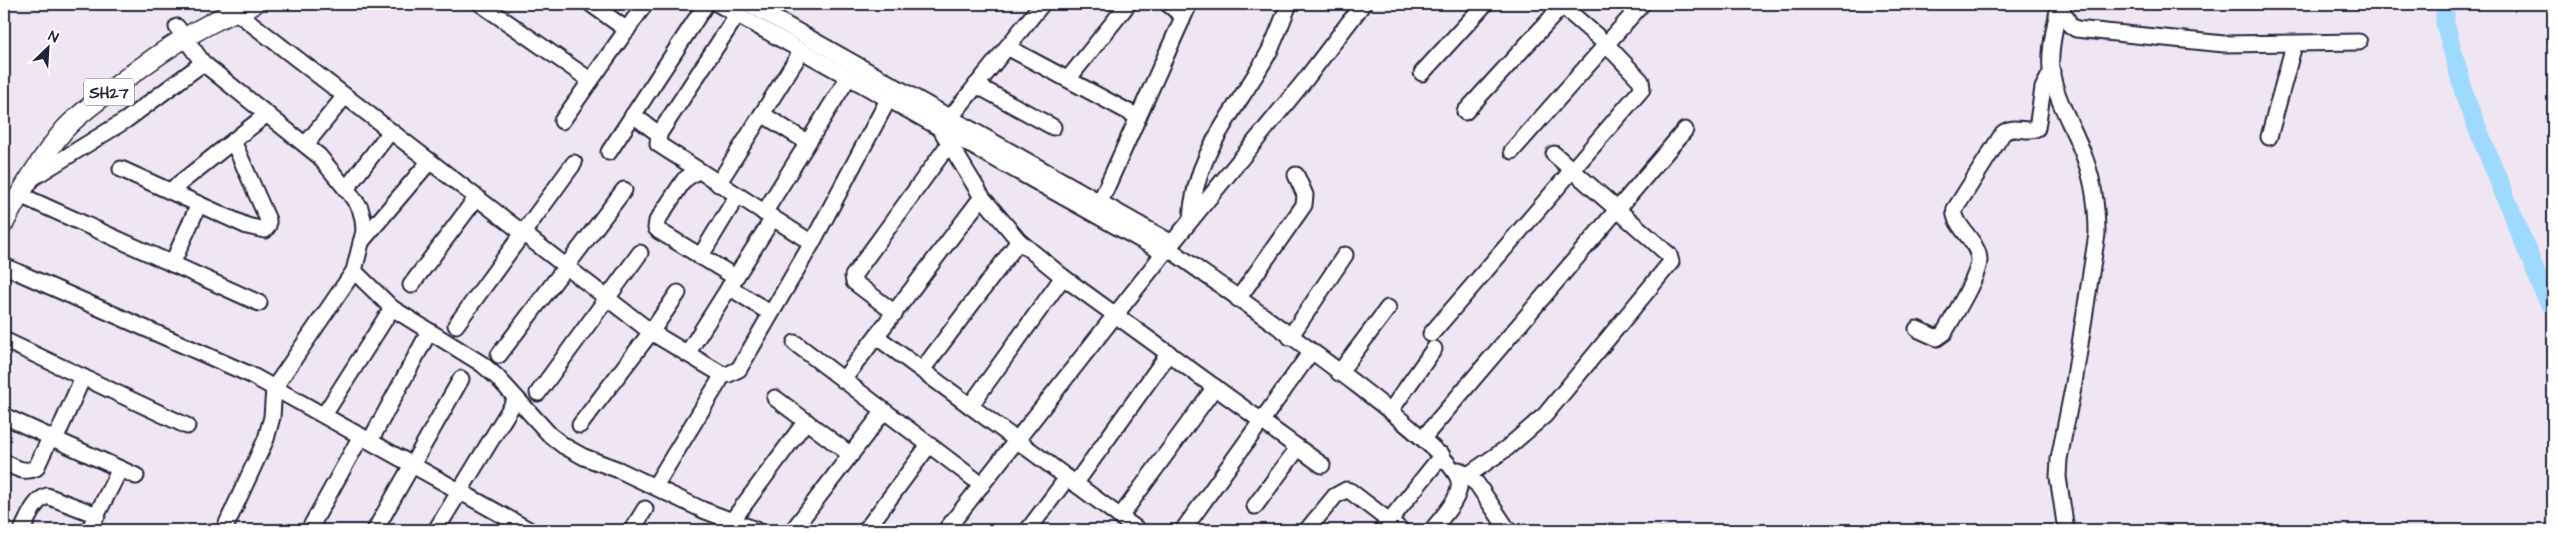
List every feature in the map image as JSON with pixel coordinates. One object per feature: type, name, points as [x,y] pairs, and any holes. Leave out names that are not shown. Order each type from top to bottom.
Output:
[{"type":"main road","name":"SH27","points":[[4,223],[29,157],[60,118],[94,89],[180,33],[229,7],[254,4]]},
{"type":"main road","name":"SH27","points":[[17,192],[45,154],[78,117],[180,33]]},
{"type":"street","points":[[481,4],[590,80]]},
{"type":"street","points":[[591,4],[627,30]]},
{"type":"street","points":[[562,121],[645,4]]},
{"type":"street","points":[[609,152],[706,4]]},
{"type":"street","points":[[718,4],[888,100],[945,123],[1100,202],[1168,248],[1391,410],[1446,460],[1472,480],[1508,530]]},
{"type":"street","points":[[749,4],[945,123],[1168,248]]},
{"type":"street","points":[[1042,4],[945,123],[949,144],[982,197],[1019,241],[1063,277],[1322,465]]},
{"type":"street","points":[[1068,79],[1128,4]]},
{"type":"street","points":[[1100,202],[1186,10],[1168,4]]},
{"type":"street","points":[[1191,220],[1193,194],[1206,156],[1270,50],[1289,4]]},
{"type":"street","points":[[946,530],[1168,248],[1306,79],[1363,4]]},
{"type":"street","points":[[1422,74],[1485,4]]},
{"type":"street","points":[[1391,410],[1432,342],[1642,89],[1641,81],[1606,44],[1562,4],[1465,112]]},
{"type":"street","points":[[1512,151],[1642,4]]},
{"type":"street","points":[[2059,4],[2070,25],[2076,29],[2224,44],[2294,45],[2359,42]]},
{"type":"street","points":[[2059,4],[2052,55],[2052,71],[2058,94],[2086,160],[2097,214],[2097,234],[2074,384],[2059,459],[2058,477],[2066,530]]},
{"type":"street","points":[[229,7],[651,332],[723,375],[730,374],[739,369],[812,243],[888,100]]},
{"type":"street","points":[[737,15],[659,134],[657,141],[660,147],[812,243]]},
{"type":"street","points":[[180,33],[203,63],[306,144],[346,189],[360,208],[364,231],[354,271],[274,388],[272,417],[266,439],[224,530]]},
{"type":"street","points":[[2269,137],[2294,45]]},
{"type":"street","points":[[1007,47],[1138,117]]},
{"type":"street","points":[[718,184],[801,52]]},
{"type":"street","points":[[17,192],[126,120],[203,63]]},
{"type":"street","points":[[1917,329],[1938,338],[1944,333],[1979,264],[1977,248],[1955,217],[1955,209],[2003,132],[2009,128],[2032,130],[2037,128],[2044,83],[2052,71]]},
{"type":"street","points":[[687,354],[732,282],[807,142],[848,78]]},
{"type":"street","points":[[976,85],[1053,127]]},
{"type":"street","points":[[306,144],[345,96]]},
{"type":"street","points":[[170,191],[267,114]]},
{"type":"street","points":[[762,114],[807,142]]},
{"type":"street","points":[[633,115],[659,134]]},
{"type":"street","points":[[1423,438],[1684,130]]},
{"type":"street","points":[[346,189],[390,132]]},
{"type":"street","points":[[121,168],[257,229],[265,230],[268,226],[268,220],[233,140]]},
{"type":"street","points":[[895,313],[854,282],[853,276],[949,144]]},
{"type":"street","points":[[1472,480],[1544,415],[1670,266],[1669,255],[1554,154]]},
{"type":"street","points":[[361,242],[428,162]]},
{"type":"street","points":[[456,325],[574,163]]},
{"type":"street","points":[[697,171],[684,180],[656,225],[659,232],[700,257],[770,313]]},
{"type":"street","points":[[1238,299],[1304,205],[1306,195],[1296,175]]},
{"type":"street","points":[[499,355],[624,190]]},
{"type":"street","points":[[17,192],[259,303]]},
{"type":"street","points":[[700,257],[737,196]]},
{"type":"street","points":[[412,284],[476,197]]},
{"type":"street","points":[[843,380],[982,197]]},
{"type":"street","points":[[172,264],[199,204]]},
{"type":"street","points":[[922,370],[1019,241]]},
{"type":"street","points":[[538,393],[640,253]]},
{"type":"street","points":[[1290,337],[1345,256]]},
{"type":"street","points":[[4,266],[251,375],[366,438],[458,492],[505,525],[528,530]]},
{"type":"street","points":[[354,271],[392,308],[482,364],[550,435],[564,446],[584,457],[756,530]]},
{"type":"street","points":[[970,406],[1063,277]]},
{"type":"street","points":[[580,425],[651,332],[678,293]]},
{"type":"street","points":[[324,415],[392,308]]},
{"type":"street","points":[[1339,373],[1388,308]]},
{"type":"street","points":[[309,530],[429,332]]},
{"type":"street","points":[[877,337],[1138,530]]},
{"type":"street","points":[[4,340],[188,426]]},
{"type":"street","points":[[795,343],[982,485]]},
{"type":"street","points":[[1183,530],[1263,422],[1311,352]]},
{"type":"street","points":[[1028,530],[1071,481],[1170,353]]},
{"type":"street","points":[[655,486],[723,375]]},
{"type":"street","points":[[4,462],[24,471],[36,468],[53,439],[83,377]]},
{"type":"street","points":[[375,530],[461,379]]},
{"type":"street","points":[[1120,517],[1215,387]]},
{"type":"street","points":[[775,398],[850,455]]},
{"type":"street","points":[[436,530],[516,399]]},
{"type":"street","points":[[793,530],[884,411]]},
{"type":"street","points":[[4,416],[136,476]]},
{"type":"street","points":[[732,521],[806,422]]},
{"type":"street","points":[[866,530],[930,445]]},
{"type":"street","points":[[1255,506],[1298,448]]},
{"type":"street","points":[[1307,530],[1335,496],[1346,490],[1350,491],[1391,527],[1446,460]]},
{"type":"street","points":[[1432,530],[1457,493],[1459,482],[1446,460]]},
{"type":"street","points":[[89,530],[120,469]]},
{"type":"street","points":[[22,530],[40,498],[47,496],[97,515]]},
{"type":"street","points":[[632,530],[644,509]]},
{"type":"waterway","points":[[2445,4],[2445,23],[2466,100],[2545,295],[2553,307]]}]
